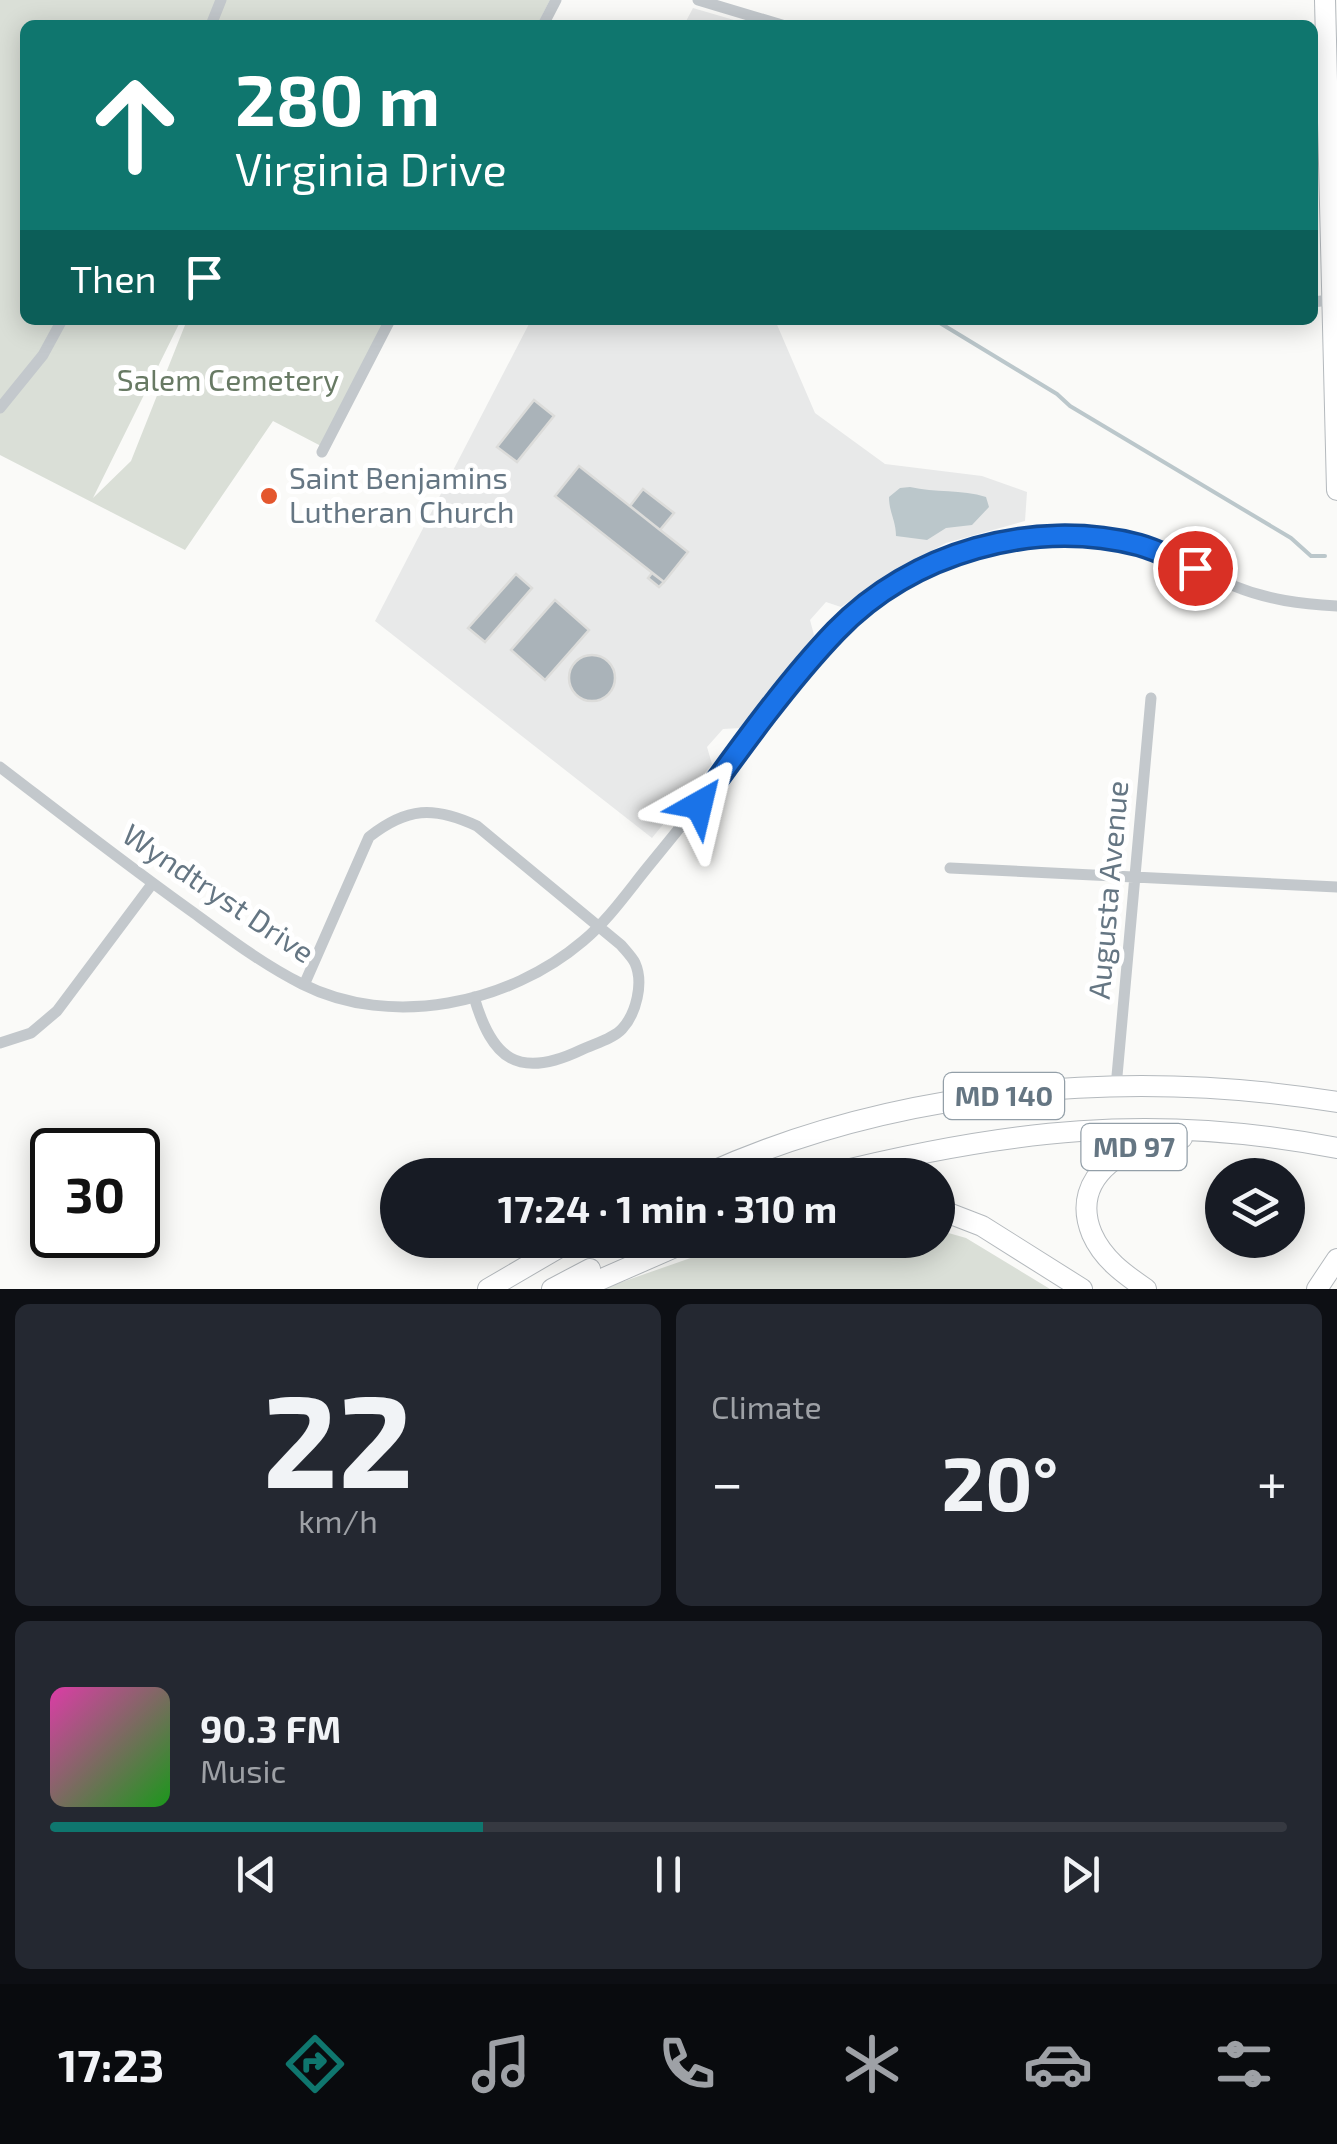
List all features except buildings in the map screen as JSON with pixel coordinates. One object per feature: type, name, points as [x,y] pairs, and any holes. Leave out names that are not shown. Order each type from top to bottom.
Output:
[{"type":"highway","points":[[1325,0],[1320,180],[1322,301],[1335,341],[1337,490]]},
{"type":"highway","name":"MD 140","points":[[744,1158],[860,1121],[971,1100],[1116,1087],[1315,1093],[1337,1102]]},
{"type":"highway","points":[[1315,1093],[1337,1092]]},
{"type":"highway","name":"MD 140","points":[[898,1158],[958,1144],[1119,1128],[1227,1131],[1328,1146]]},
{"type":"highway","name":"MD 97","points":[[1146,1289],[1112,1264],[1091,1231],[1089,1204],[1094,1182],[1104,1166],[1131,1148],[1173,1138],[1328,1146]]},
{"type":"highway","points":[[955,1217],[995,1233],[1082,1289]]},
{"type":"highway","points":[[488,1289],[541,1258]]},
{"type":"highway","points":[[552,1289],[618,1258]]},
{"type":"highway","points":[[579,1289],[650,1258]]},
{"type":"highway","points":[[1317,1289],[1337,1259]]},
{"type":"street","points":[[698,0],[765,20]]},
{"type":"street","points":[[0,408],[43,355],[59,325]]},
{"type":"street","points":[[322,452],[387,325]]},
{"type":"street","name":"Wyndtryst Drive","points":[[0,767],[152,884],[304,985],[351,1001],[404,1008],[502,989],[545,969],[599,926],[683,827],[835,632],[885,591],[945,558],[1013,540],[1080,537],[1141,546],[1271,598],[1337,606]]},
{"type":"street","name":"Augusta Avenue","points":[[1116,1087],[1152,698]]},
{"type":"street","points":[[304,985],[370,837],[387,823],[430,811],[452,814],[477,826],[621,944],[635,963],[638,980],[632,1014],[620,1032],[560,1060],[539,1065],[517,1062],[498,1050],[485,1033],[474,997]]},
{"type":"street","points":[[950,868],[1337,887]]},
{"type":"street","points":[[0,1043],[31,1033],[58,1011],[152,884]]},
{"type":"shaded area","points":[[693,8],[734,20],[687,20]]},
{"type":"shaded area","points":[[528,325],[777,325],[815,413],[885,464],[982,476],[1027,492],[1025,521],[946,543],[841,607],[826,602],[810,620],[814,635],[741,728],[723,729],[707,747],[712,764],[652,838],[375,621]]},
{"type":"shaded area","points":[[900,488],[986,497],[989,507],[972,525],[946,528],[927,540],[896,536],[889,497]]},
{"type":"green space","name":"Salem Cemetery","points":[[0,0],[550,0],[540,20],[20,20],[20,325],[179,325],[93,498],[131,461],[185,325],[383,325],[321,446],[273,421],[185,550],[0,455]]},
{"type":"green space","points":[[955,1235],[1050,1289],[602,1289],[691,1258],[955,1258]]},
{"type":"waterway","points":[[943,325],[1291,538],[1311,556],[1325,556]]},
{"type":"place","name":"Saint Benjamins Lutheran Church","points":[[269,496]]},
{"type":"route","points":[[699,805],[835,632],[885,591],[945,558],[1013,540],[1080,537],[1141,546],[1195,568]]}]
